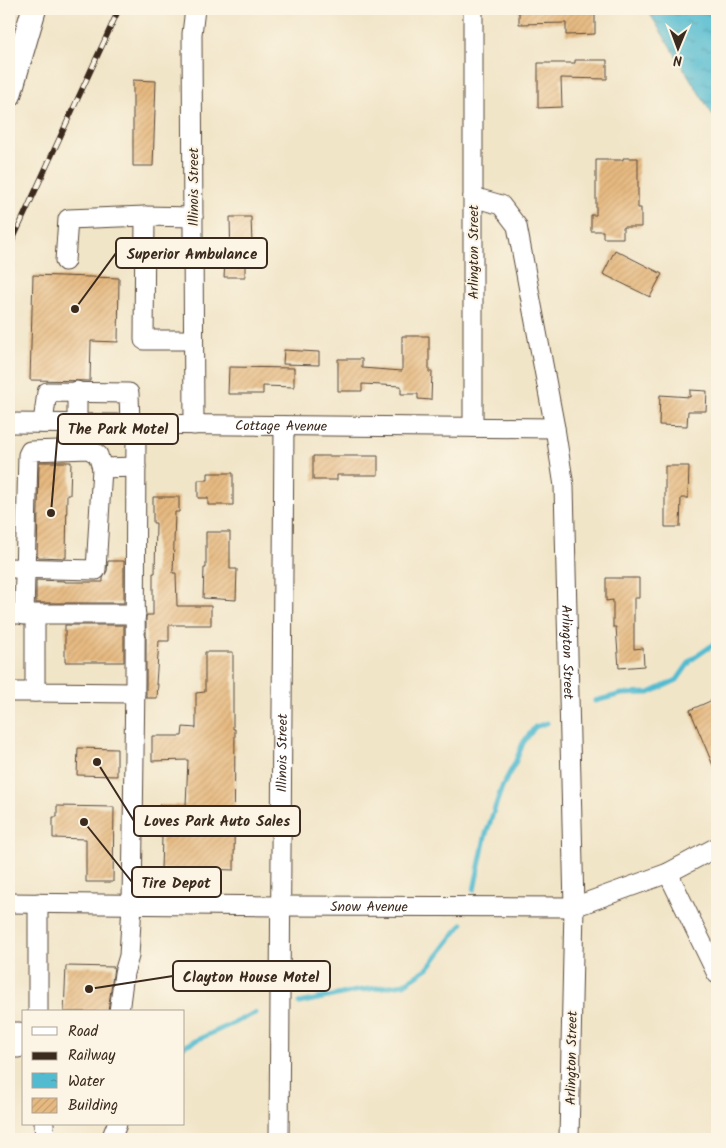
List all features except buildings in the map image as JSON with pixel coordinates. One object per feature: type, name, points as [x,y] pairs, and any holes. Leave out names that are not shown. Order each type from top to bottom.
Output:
[{"type":"main road","points":[[9,94],[34,9]]},
{"type":"street","name":"Illinois Street","points":[[194,425],[192,34],[195,9]]},
{"type":"street","name":"Arlington Street","points":[[473,9],[473,427]]},
{"type":"street","name":"Arlington Street","points":[[473,197],[501,205],[517,226],[564,486],[574,907],[570,1139]]},
{"type":"street","points":[[146,216],[144,340],[194,340]]},
{"type":"street","points":[[65,261],[68,219],[146,216],[193,217]]},
{"type":"street","points":[[76,391],[77,424]]},
{"type":"street","points":[[37,450],[40,423],[47,392],[129,393],[136,467],[132,904],[129,956],[124,973],[119,1010]]},
{"type":"street","name":"Cottage Avenue","points":[[9,423],[555,428]]},
{"type":"street","name":"Illinois Street","points":[[279,1139],[284,426]]},
{"type":"street","points":[[17,568],[96,570],[102,468],[98,455],[89,449],[37,450],[30,451],[28,455],[17,568],[35,692]]},
{"type":"street","points":[[102,468],[136,467]]},
{"type":"street","points":[[23,615],[136,614]]},
{"type":"street","points":[[9,692],[135,693]]},
{"type":"street","name":"Snow Avenue","points":[[9,903],[574,907],[668,873],[717,847]]},
{"type":"street","points":[[668,873],[717,974]]},
{"type":"street","points":[[37,1010],[38,903]]},
{"type":"street","points":[[9,1032],[19,1032],[22,1037]]},
{"type":"street","points":[[9,1047],[18,1048],[22,1043]]},
{"type":"street","points":[[44,1126],[45,1139]]},
{"type":"street","points":[[111,1139],[116,1126]]},
{"type":"water","points":[[647,9],[717,9],[717,122]]},
{"type":"waterway","points":[[595,701],[622,694],[649,693],[677,680],[691,660],[717,642]]},
{"type":"waterway","points":[[474,890],[485,837],[502,787],[523,743],[535,727],[547,723]]},
{"type":"waterway","points":[[299,1003],[356,991],[404,984],[428,968],[462,924]]},
{"type":"waterway","points":[[185,1046],[255,1013]]},
{"type":"railway","points":[[9,248],[119,9]]},
{"type":"place","name":"Superior Ambulance","points":[[75,309]]},
{"type":"place","name":"The Park Motel","points":[[51,513]]},
{"type":"place","name":"Loves Park Auto Sales","points":[[97,762]]},
{"type":"place","name":"Tire Depot","points":[[84,822]]},
{"type":"place","name":"Clayton House Motel","points":[[89,989]]}]
